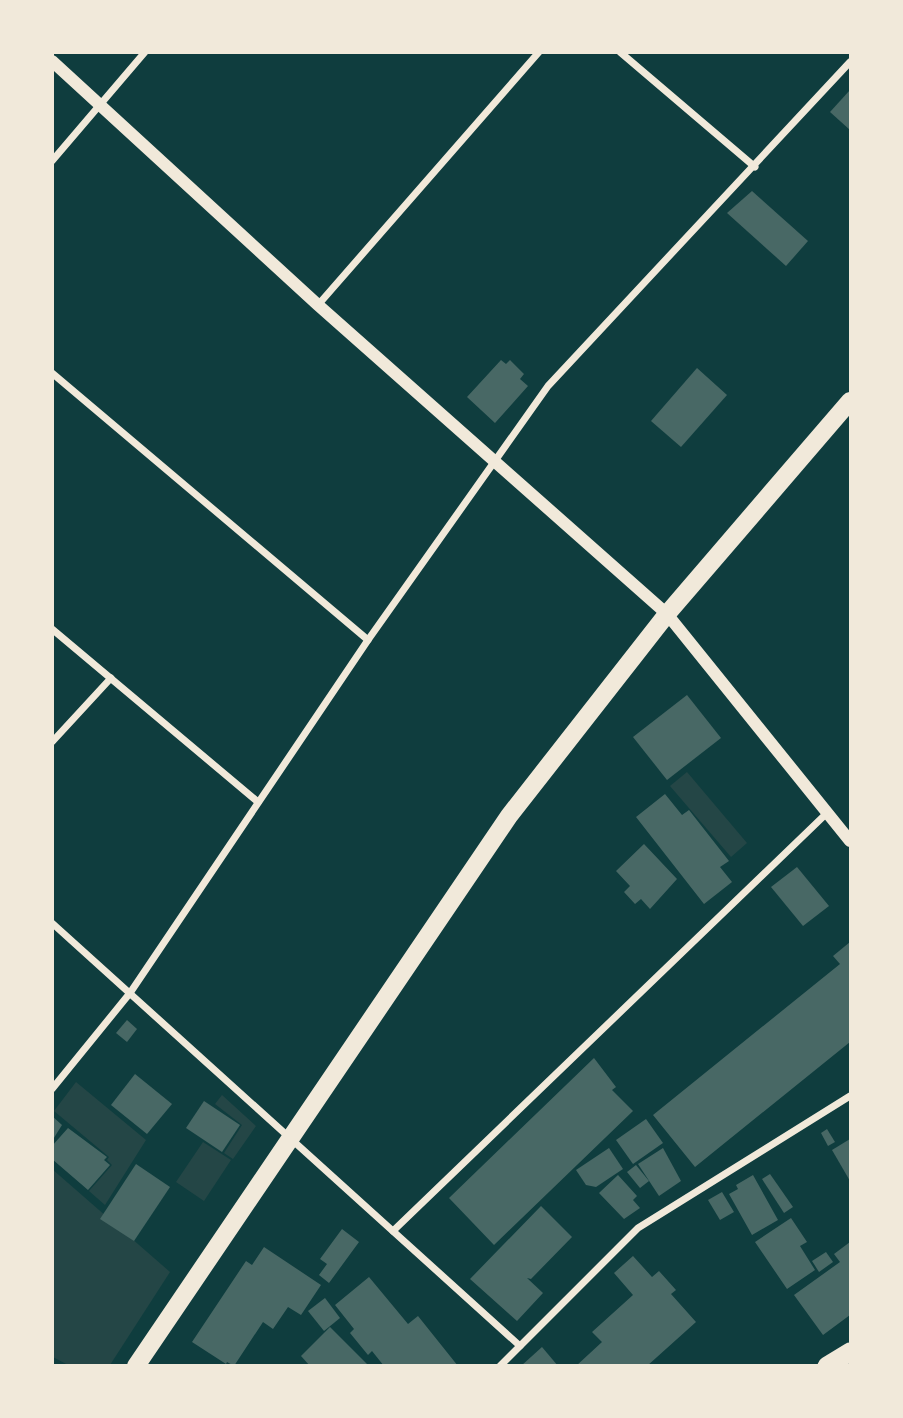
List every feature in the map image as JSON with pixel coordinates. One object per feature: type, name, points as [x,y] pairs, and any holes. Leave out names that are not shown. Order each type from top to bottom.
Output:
[{"type":"highway","points":[[827,1366],[850,1352]]},
{"type":"main road","points":[[136,1366],[509,816],[667,614],[850,401]]},
{"type":"street","points":[[52,161],[145,52]]},
{"type":"street","points":[[318,305],[539,52]]},
{"type":"street","points":[[620,52],[755,167]]},
{"type":"street","points":[[52,61],[318,305],[498,461],[667,614],[850,841]]},
{"type":"street","points":[[52,1089],[130,993],[368,640],[498,461],[548,386],[850,62]]},
{"type":"street","points":[[52,373],[368,640]]},
{"type":"street","points":[[52,629],[258,802]]},
{"type":"street","points":[[52,742],[111,678]]},
{"type":"street","points":[[393,1231],[828,812]]},
{"type":"street","points":[[52,923],[520,1346]]},
{"type":"street","points":[[500,1366],[638,1228],[850,1096]]},
{"type":"shaded area","points":[[687,772],[747,843],[731,857],[670,786]]},
{"type":"shaded area","points":[[76,1082],[146,1140],[105,1205],[89,1191],[112,1165],[107,1160],[109,1157],[54,1111]]},
{"type":"shaded area","points":[[222,1095],[256,1126],[233,1159],[224,1153],[242,1125],[215,1104]]},
{"type":"shaded area","points":[[203,1142],[231,1160],[204,1201],[176,1182]]},
{"type":"shaded area","points":[[52,1169],[170,1272],[110,1365],[68,1365],[53,1357]]},
{"type":"building","points":[[850,90],[850,130],[830,112]]},
{"type":"building","points":[[752,191],[808,241],[786,266],[727,213]]},
{"type":"building","points":[[501,360],[506,364],[510,360],[524,374],[520,379],[528,386],[495,423],[467,397]]},
{"type":"building","points":[[697,368],[727,395],[681,447],[651,421]]},
{"type":"building","points":[[687,695],[721,738],[667,780],[633,737]]},
{"type":"building","points":[[665,794],[682,815],[689,810],[729,861],[720,867],[732,882],[704,904],[636,817]]},
{"type":"building","points":[[644,844],[677,879],[650,909],[641,899],[635,904],[624,892],[630,886],[616,871]]},
{"type":"building","points":[[797,867],[829,906],[803,926],[771,887]]},
{"type":"building","points":[[850,942],[850,1042],[695,1167],[653,1115],[840,964],[833,956]]},
{"type":"building","points":[[127,1020],[137,1029],[127,1042],[116,1033]]},
{"type":"building","points":[[594,1058],[616,1087],[612,1090],[633,1111],[494,1245],[449,1198]]},
{"type":"building","points":[[135,1074],[172,1104],[147,1134],[111,1105]]},
{"type":"building","points":[[204,1101],[240,1125],[222,1152],[186,1128]]},
{"type":"building","points":[[52,1116],[62,1125],[52,1141]]},
{"type":"building","points":[[646,1119],[663,1143],[633,1164],[616,1140]]},
{"type":"building","points":[[68,1128],[107,1157],[104,1160],[110,1165],[88,1190],[52,1159],[52,1146]]},
{"type":"building","points":[[827,1129],[835,1142],[828,1146],[821,1133]]},
{"type":"building","points":[[850,1139],[850,1181],[832,1150]]},
{"type":"building","points":[[609,1148],[623,1169],[596,1187],[586,1185],[576,1170]]},
{"type":"building","points":[[663,1148],[681,1181],[659,1196],[638,1164]]},
{"type":"building","points":[[136,1164],[170,1187],[134,1241],[100,1219]]},
{"type":"building","points":[[636,1165],[649,1181],[640,1188],[627,1172]]},
{"type":"building","points":[[770,1174],[793,1207],[784,1213],[762,1179]]},
{"type":"building","points":[[618,1175],[637,1196],[633,1200],[640,1208],[624,1219],[599,1193]]},
{"type":"building","points":[[753,1175],[778,1220],[752,1235],[729,1194],[738,1189],[736,1185]]},
{"type":"building","points":[[722,1192],[734,1212],[720,1220],[708,1200]]},
{"type":"building","points":[[541,1206],[572,1237],[531,1279],[527,1278],[543,1293],[517,1321],[470,1279]]},
{"type":"building","points":[[791,1218],[807,1242],[800,1246],[815,1270],[787,1289],[755,1242]]},
{"type":"building","points":[[342,1229],[359,1242],[329,1283],[319,1275],[327,1264],[320,1259]]},
{"type":"building","points":[[850,1242],[850,1315],[823,1335],[794,1295],[840,1262],[834,1254]]},
{"type":"building","points":[[264,1247],[321,1285],[301,1315],[288,1307],[273,1329],[263,1322],[234,1366],[227,1362],[226,1364],[192,1342],[246,1261],[252,1265]]},
{"type":"building","points":[[826,1252],[833,1262],[819,1272],[812,1261]]},
{"type":"building","points":[[633,1256],[652,1277],[659,1271],[676,1290],[671,1294],[696,1322],[647,1366],[576,1366],[602,1342],[592,1332],[633,1295],[614,1273]]},
{"type":"building","points":[[369,1277],[408,1324],[418,1316],[458,1366],[384,1366],[372,1351],[368,1355],[350,1333],[354,1329],[335,1305]]},
{"type":"building","points":[[325,1298],[340,1318],[324,1331],[308,1311]]},
{"type":"building","points":[[330,1327],[369,1366],[310,1366],[301,1356]]},
{"type":"building","points":[[542,1347],[558,1366],[521,1366]]}]
